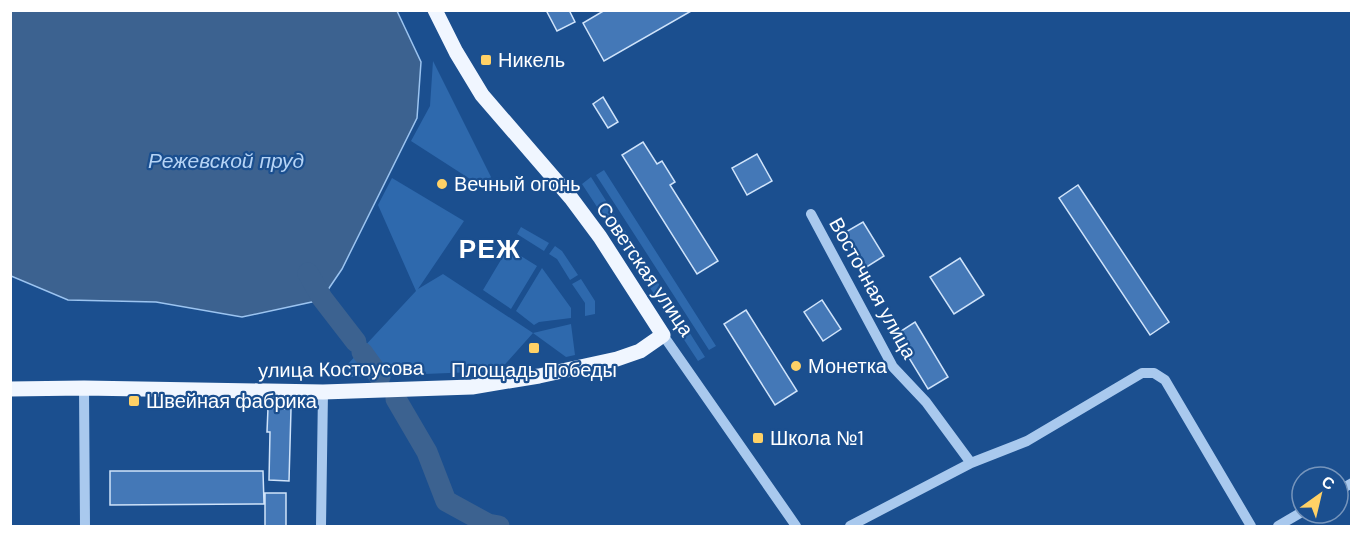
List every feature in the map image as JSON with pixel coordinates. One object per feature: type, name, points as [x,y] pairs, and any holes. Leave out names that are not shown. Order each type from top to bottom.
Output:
[{"type":"main road","name":"Советская улица","points":[[435,10],[456,52],[482,95],[571,198],[600,237],[663,334]]},
{"type":"main road","name":"улица Костоусова","points":[[10,390],[84,388],[322,392],[471,387],[539,376],[617,359],[640,351],[663,334]]},
{"type":"street","name":"Восточная улица","points":[[811,214],[893,367],[926,402],[971,463]]},
{"type":"street","name":"Советская улица","points":[[663,334],[796,526]]},
{"type":"street","points":[[850,526],[971,463],[1027,441],[1142,373],[1154,373],[1165,380],[1251,526]]},
{"type":"street","points":[[84,388],[85,526]]},
{"type":"street","points":[[321,526],[322,392]]},
{"type":"shaded area","points":[[433,61],[491,177],[484,188],[411,141],[430,106]]},
{"type":"shaded area","points":[[604,170],[716,346],[709,350],[596,175]]},
{"type":"shaded area","points":[[591,177],[705,357],[698,361],[582,184]]},
{"type":"shaded area","points":[[392,178],[464,221],[418,289],[443,274],[533,333],[499,371],[350,377],[347,365],[416,291],[378,205]]},
{"type":"shaded area","points":[[521,227],[549,243],[544,251],[517,234]]},
{"type":"shaded area","points":[[555,246],[562,251],[578,275],[570,280],[557,259],[549,254]]},
{"type":"shaded area","points":[[508,248],[537,266],[511,309],[483,290]]},
{"type":"shaded area","points":[[542,268],[571,308],[571,318],[539,322],[534,325],[516,311]]},
{"type":"shaded area","points":[[581,279],[595,301],[595,314],[585,316],[585,303],[572,284]]},
{"type":"shaded area","points":[[571,324],[575,355],[566,357],[533,333]]},
{"type":"water","name":"Режевской пруд","points":[[11,10],[397,11],[421,62],[417,118],[342,269],[321,300],[242,317],[156,302],[68,300],[11,276]]},
{"type":"building","points":[[546,10],[569,10],[575,22],[557,31]]},
{"type":"building","points":[[605,10],[693,10],[604,61],[583,23]]},
{"type":"building","points":[[603,97],[618,122],[608,128],[593,104]]},
{"type":"building","points":[[643,142],[657,164],[662,161],[675,182],[670,185],[718,261],[697,274],[622,155]]},
{"type":"building","points":[[757,154],[772,181],[747,195],[732,168]]},
{"type":"building","points":[[1078,185],[1169,322],[1150,335],[1059,198]]},
{"type":"building","points":[[863,222],[884,256],[865,268],[844,233]]},
{"type":"building","points":[[960,258],[984,295],[954,314],[930,277]]},
{"type":"building","points":[[822,300],[841,329],[823,341],[804,312]]},
{"type":"building","points":[[746,310],[797,391],[775,405],[724,324]]},
{"type":"building","points":[[915,322],[948,377],[928,389],[895,335]]},
{"type":"building","points":[[268,408],[291,409],[289,481],[269,480]]},
{"type":"building","points":[[110,471],[263,471],[264,504],[110,505]]},
{"type":"building","points":[[265,493],[286,493],[286,526],[265,526]]},
{"type":"waterway","points":[[308,273],[322,298],[356,342]]},
{"type":"waterway","points":[[362,352],[380,377]]},
{"type":"waterway","points":[[396,399],[427,452],[446,501],[488,524],[499,526]]},
{"type":"place","name":"Никель","points":[[486,60]]},
{"type":"place","name":"Вечный огонь","points":[[442,184]]},
{"type":"place","name":"Площадь Победы","points":[[534,348]]},
{"type":"place","name":"Монетка","points":[[796,366]]},
{"type":"place","name":"Швейная фабрика","points":[[134,401]]},
{"type":"place","name":"Школа №1","points":[[758,438]]},
{"type":"district","name":"РЕЖ","points":[[490,249]]}]
